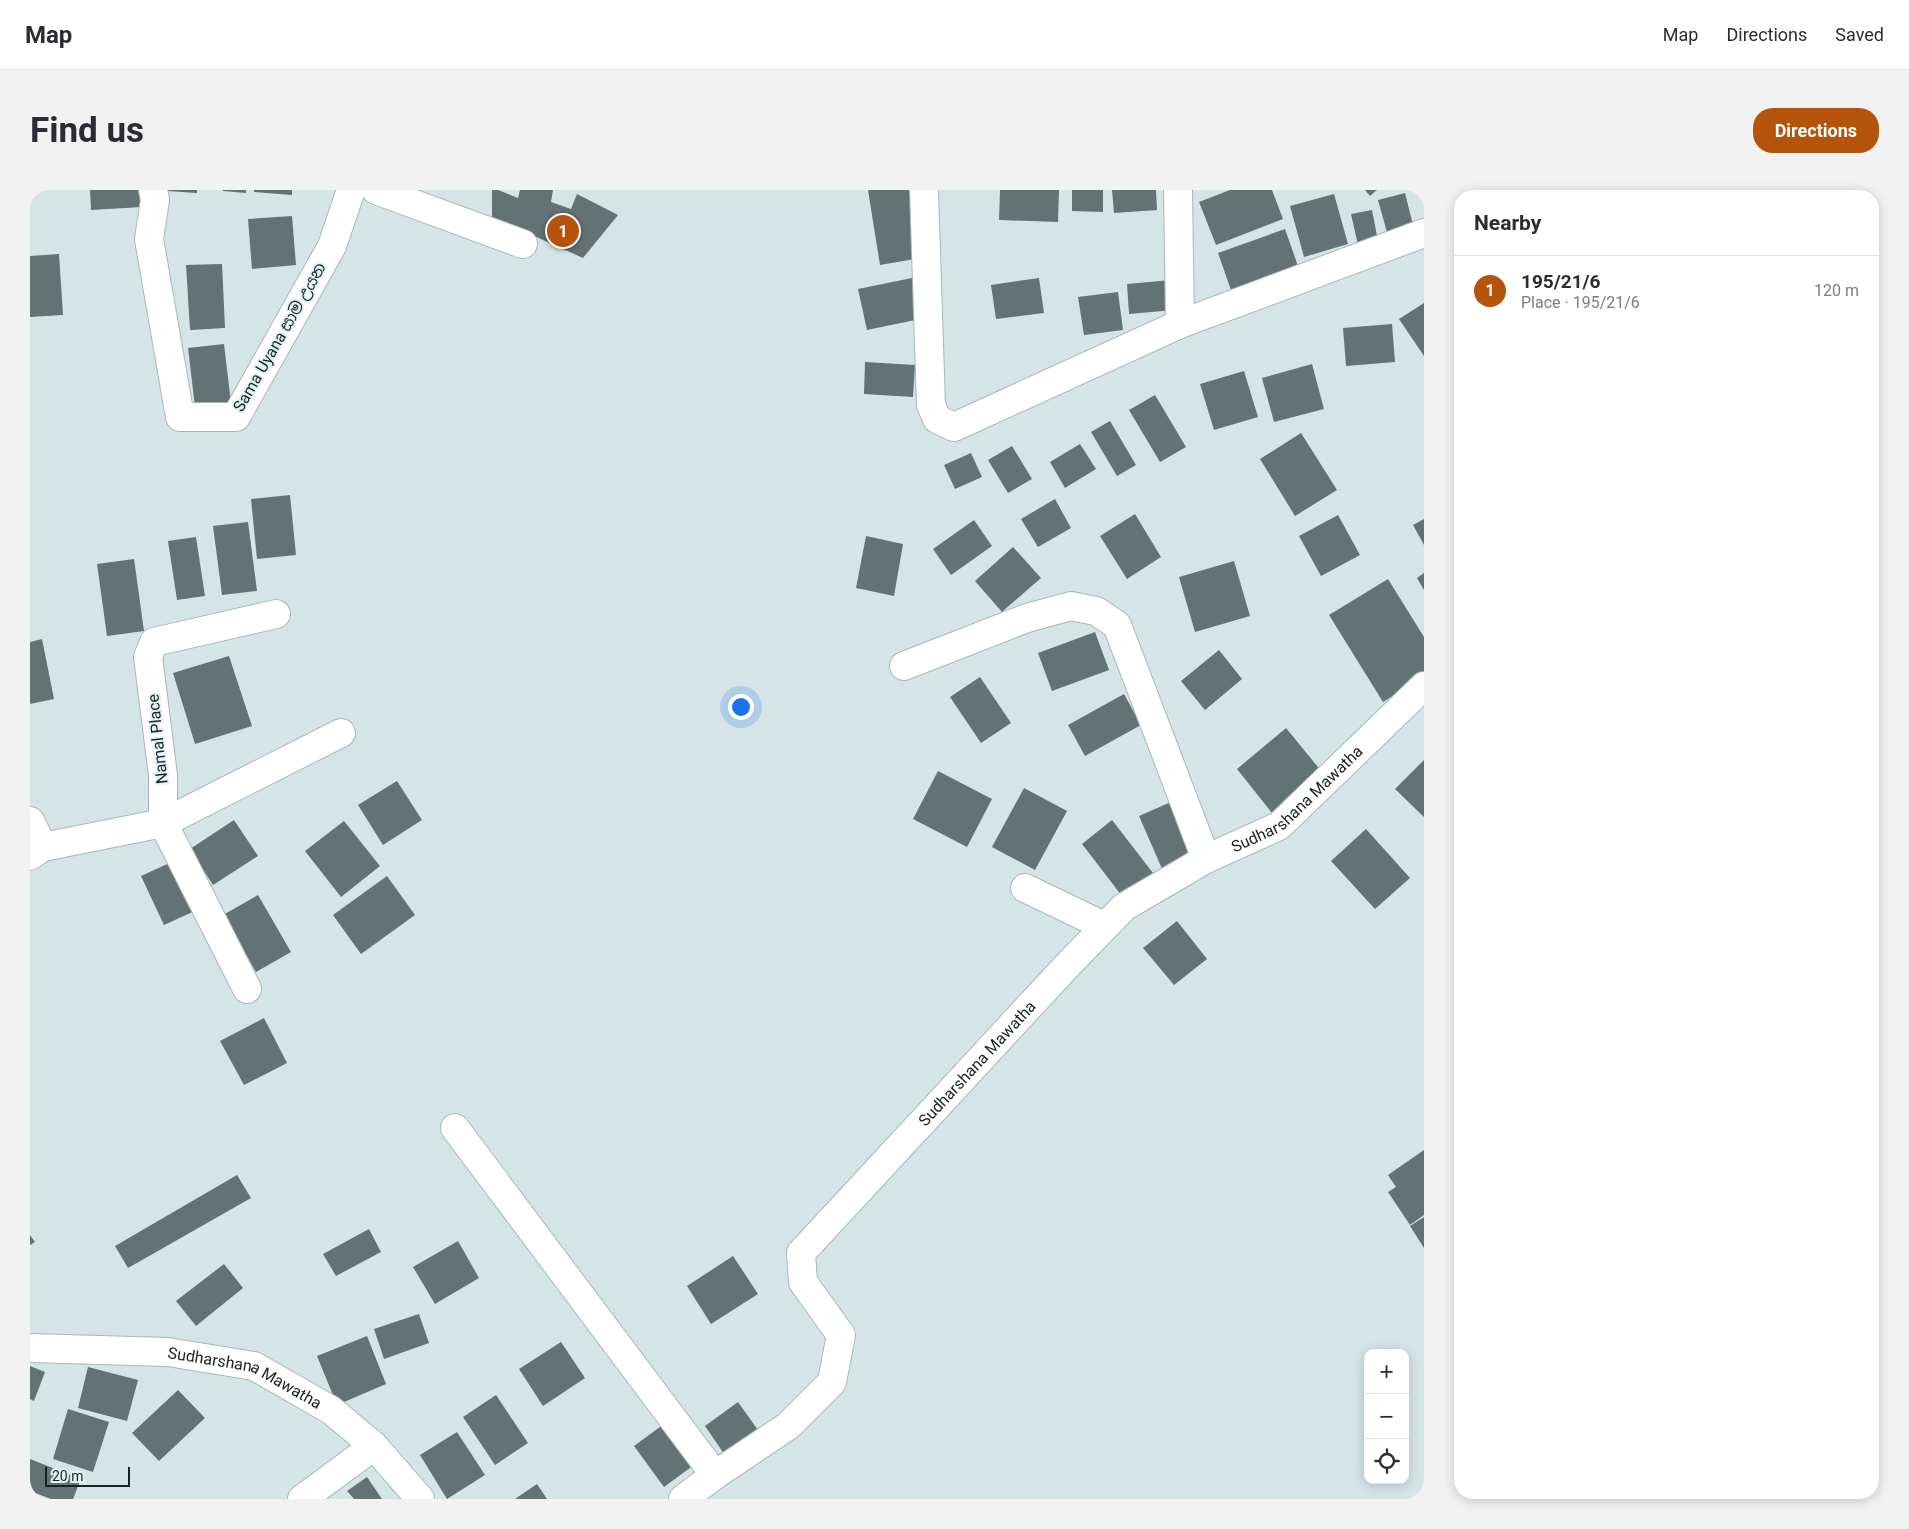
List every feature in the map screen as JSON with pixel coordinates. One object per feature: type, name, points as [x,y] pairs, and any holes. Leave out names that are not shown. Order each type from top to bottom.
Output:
[{"type":"street","name":"Sama Uyana සාම උයන","points":[[153,190],[155,200],[149,239],[180,417],[236,417],[332,246],[351,190]]},
{"type":"street","points":[[376,190],[523,244]]},
{"type":"street","points":[[924,190],[931,405],[937,419],[954,427],[1180,324],[1424,234]]},
{"type":"street","points":[[1178,190],[1180,324]]},
{"type":"street","points":[[904,666],[1026,618],[1071,606],[1096,611],[1117,626],[1206,859]]},
{"type":"street","name":"Namal Place","points":[[163,823],[163,775],[148,656],[154,642],[276,614]]},
{"type":"street","name":"Sudharshana Mawatha","points":[[683,1499],[714,1475],[788,1426],[832,1382],[841,1334],[803,1282],[801,1253],[1104,926],[1124,907],[1206,859],[1279,826],[1424,686]]},
{"type":"street","points":[[30,821],[36,851],[163,823],[341,733]]},
{"type":"street","points":[[163,823],[247,989]]},
{"type":"street","points":[[1025,888],[1104,926]]},
{"type":"street","points":[[454,1128],[714,1475]]},
{"type":"street","name":"Sudharshana Mawatha","points":[[30,1348],[168,1352],[254,1366],[331,1410],[374,1446],[420,1499]]},
{"type":"street","points":[[302,1499],[374,1446]]},
{"type":"building","points":[[90,190],[141,190],[142,207],[91,210]]},
{"type":"building","points":[[197,190],[197,193],[167,191]]},
{"type":"building","points":[[246,190],[246,193],[223,191]]},
{"type":"building","points":[[254,190],[292,190],[292,195],[254,192]]},
{"type":"building","points":[[492,190],[498,190],[518,198],[520,190],[553,190],[551,202],[571,209],[577,194],[618,215],[583,258],[492,217]]},
{"type":"building","points":[[868,190],[910,190],[921,258],[880,265]]},
{"type":"building","points":[[1000,190],[1059,190],[1058,222],[999,220]]},
{"type":"building","points":[[1072,190],[1103,190],[1103,212],[1072,211]]},
{"type":"building","points":[[1112,190],[1156,190],[1157,210],[1114,213]]},
{"type":"building","points":[[1230,190],[1272,190],[1283,219],[1216,245],[1199,202]]},
{"type":"building","points":[[1365,190],[1377,190],[1370,196]]},
{"type":"building","points":[[1405,193],[1414,229],[1388,236],[1378,200]]},
{"type":"building","points":[[1334,194],[1348,244],[1304,257],[1290,206]]},
{"type":"building","points":[[1372,210],[1378,241],[1358,245],[1351,214]]},
{"type":"building","points":[[292,216],[296,265],[252,269],[248,219]]},
{"type":"building","points":[[1285,229],[1298,266],[1231,290],[1218,253]]},
{"type":"building","points":[[59,254],[63,315],[30,317],[30,256]]},
{"type":"building","points":[[222,264],[225,328],[190,330],[186,265]]},
{"type":"building","points":[[912,278],[920,319],[867,330],[858,289]]},
{"type":"building","points":[[1039,278],[1044,313],[996,319],[991,285]]},
{"type":"building","points":[[1171,280],[1174,310],[1129,314],[1127,284]]},
{"type":"building","points":[[1118,292],[1123,330],[1084,335],[1078,297]]},
{"type":"building","points":[[1424,303],[1424,356],[1399,319]]},
{"type":"building","points":[[1392,324],[1395,362],[1346,366],[1343,328]]},
{"type":"building","points":[[224,344],[231,403],[195,407],[188,348]]},
{"type":"building","points":[[865,362],[915,365],[913,397],[864,394]]},
{"type":"building","points":[[1312,364],[1324,409],[1274,422],[1262,378]]},
{"type":"building","points":[[1244,371],[1258,417],[1214,430],[1200,384]]},
{"type":"building","points":[[1155,395],[1186,447],[1160,462],[1129,410]]},
{"type":"building","points":[[1110,421],[1136,465],[1117,476],[1091,432]]},
{"type":"building","points":[[1301,433],[1337,490],[1295,516],[1260,459]]},
{"type":"building","points":[[1080,444],[1096,469],[1065,488],[1050,462]]},
{"type":"building","points":[[1012,446],[1032,479],[1008,493],[988,460]]},
{"type":"building","points":[[971,453],[982,477],[955,489],[944,465]]},
{"type":"building","points":[[290,495],[296,555],[257,559],[251,499]]},
{"type":"building","points":[[1055,499],[1071,528],[1038,547],[1021,519]]},
{"type":"building","points":[[1135,514],[1161,557],[1127,579],[1100,536]]},
{"type":"building","points":[[1338,515],[1360,555],[1321,576],[1299,536]]},
{"type":"building","points":[[1424,519],[1424,545],[1413,525]]},
{"type":"building","points":[[974,520],[992,546],[951,575],[933,549]]},
{"type":"building","points":[[248,522],[257,591],[222,595],[213,526]]},
{"type":"building","points":[[866,536],[903,544],[894,596],[856,588]]},
{"type":"building","points":[[196,537],[205,596],[177,600],[168,541]]},
{"type":"building","points":[[1013,547],[1041,578],[1002,612],[975,581]]},
{"type":"building","points":[[134,559],[144,631],[107,636],[97,564]]},
{"type":"building","points":[[1234,561],[1250,616],[1195,632],[1179,577]]},
{"type":"building","points":[[1424,573],[1424,590],[1417,578]]},
{"type":"building","points":[[1388,579],[1424,637],[1424,677],[1383,702],[1329,615]]},
{"type":"building","points":[[1095,632],[1109,670],[1052,691],[1038,653]]},
{"type":"building","points":[[42,639],[54,699],[30,704],[30,642]]},
{"type":"building","points":[[1219,650],[1242,679],[1205,710],[1181,681]]},
{"type":"building","points":[[229,656],[252,726],[195,744],[173,673]]},
{"type":"building","points":[[980,677],[1011,723],[981,743],[950,697]]},
{"type":"building","points":[[1124,694],[1141,725],[1085,756],[1068,725]]},
{"type":"building","points":[[1286,728],[1322,772],[1272,813],[1237,769]]},
{"type":"building","points":[[1424,760],[1424,817],[1395,789]]},
{"type":"building","points":[[938,771],[992,799],[967,847],[913,819]]},
{"type":"building","points":[[397,781],[422,820],[383,845],[358,805]]},
{"type":"building","points":[[1024,788],[1067,811],[1035,870],[992,847]]},
{"type":"building","points":[[1171,802],[1194,857],[1163,871],[1139,816]]},
{"type":"building","points":[[234,820],[258,856],[213,885],[190,849]]},
{"type":"building","points":[[1112,820],[1153,873],[1122,896],[1082,844]]},
{"type":"building","points":[[344,821],[380,866],[341,897],[305,851]]},
{"type":"building","points":[[1366,829],[1410,878],[1375,909],[1331,861]]},
{"type":"building","points":[[176,860],[199,909],[164,925],[141,876]]},
{"type":"building","points":[[387,876],[415,915],[361,954],[333,915]]},
{"type":"building","points":[[258,895],[291,952],[256,972],[223,915]]},
{"type":"building","points":[[1177,921],[1207,959],[1174,985],[1143,948]]},
{"type":"building","points":[[264,1018],[287,1063],[244,1085],[220,1041]]},
{"type":"building","points":[[1424,1150],[1424,1215],[1410,1225],[1388,1192],[1396,1187],[1388,1175]]},
{"type":"building","points":[[237,1175],[251,1198],[128,1268],[115,1246]]},
{"type":"building","points":[[1424,1217],[1424,1248],[1410,1226]]},
{"type":"building","points":[[369,1229],[381,1252],[336,1276],[323,1254]]},
{"type":"building","points":[[30,1235],[35,1242],[30,1245]]},
{"type":"building","points":[[458,1241],[479,1278],[435,1304],[413,1267]]},
{"type":"building","points":[[733,1256],[758,1294],[711,1324],[687,1286]]},
{"type":"building","points":[[224,1264],[243,1288],[196,1326],[176,1301]]},
{"type":"building","points":[[419,1314],[429,1343],[384,1359],[374,1329]]},
{"type":"building","points":[[367,1336],[386,1384],[337,1405],[317,1356]]},
{"type":"building","points":[[561,1342],[585,1378],[543,1406],[519,1369]]},
{"type":"building","points":[[30,1366],[45,1372],[34,1401],[30,1399]]},
{"type":"building","points":[[88,1367],[138,1380],[127,1421],[78,1408]]},
{"type":"building","points":[[178,1390],[205,1418],[159,1461],[132,1433]]},
{"type":"building","points":[[496,1395],[528,1443],[495,1465],[463,1417]]},
{"type":"building","points":[[738,1402],[765,1440],[731,1464],[705,1426]]},
{"type":"building","points":[[68,1409],[109,1422],[93,1472],[53,1459]]},
{"type":"building","points":[[664,1424],[694,1465],[664,1487],[634,1446]]},
{"type":"building","points":[[457,1432],[485,1475],[447,1499],[420,1455]]},
{"type":"building","points":[[30,1459],[81,1479],[73,1499],[51,1499],[30,1491]]},
{"type":"building","points":[[367,1477],[382,1499],[354,1499],[347,1491]]},
{"type":"building","points":[[537,1484],[547,1499],[515,1499]]},
{"type":"place","name":"195/21/6","points":[[563,231]]}]
